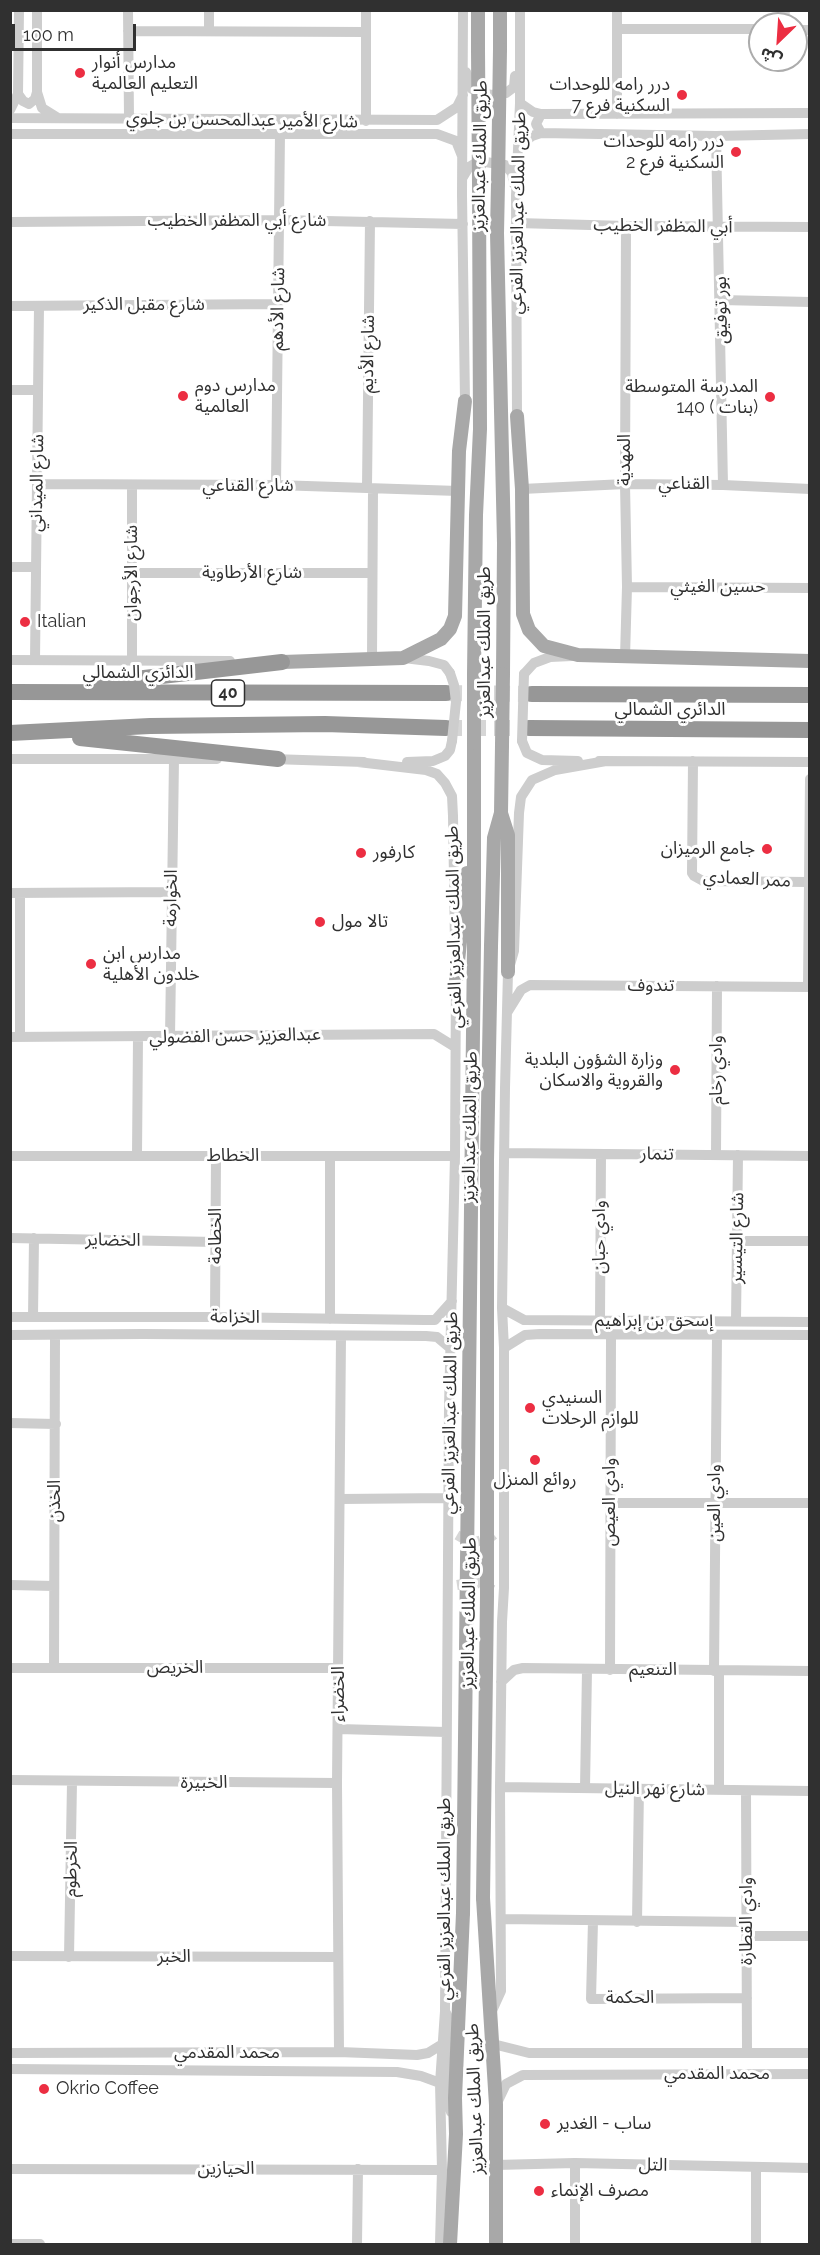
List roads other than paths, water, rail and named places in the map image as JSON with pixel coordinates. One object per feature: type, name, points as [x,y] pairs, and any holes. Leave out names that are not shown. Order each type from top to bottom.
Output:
[{"type":"highway","points":[[19,692],[282,662]]},
{"type":"highway","name":"الدائري الشمالي","points":[[19,692],[446,693]]},
{"type":"highway","name":"الدائري الشمالي","points":[[532,694],[810,695]]},
{"type":"highway","name":"40","points":[[10,733],[162,726],[325,724],[449,735]]},
{"type":"highway","name":"الدائري الشمالي","points":[[526,735],[810,730]]},
{"type":"highway","points":[[28,733],[278,759]]},
{"type":"main road","name":"طريق الملك عبدالعزيز","points":[[450,2244],[463,1913],[474,944],[474,674],[476,515],[480,429],[478,10]]},
{"type":"main road","name":"طريق الملك عبدالعزيز","points":[[494,2240],[496,2105],[483,1898],[487,1596],[487,1160],[494,838],[501,813],[503,674],[504,543],[497,233],[500,10]]},
{"type":"main road","points":[[465,401],[476,515]]},
{"type":"main road","points":[[282,662],[404,658],[441,639],[450,629],[455,616],[459,451],[465,401]]},
{"type":"main road","points":[[517,416],[522,489],[522,614],[529,630],[544,646],[578,655],[810,661]]},
{"type":"main road","points":[[504,543],[517,416]]},
{"type":"main road","points":[[456,981],[473,808]]},
{"type":"main road","points":[[501,813],[508,835],[508,972]]},
{"type":"main road","points":[[451,2228],[458,2244]]},
{"type":"street","points":[[10,110],[18,94],[19,10]]},
{"type":"street","points":[[37,10],[37,92],[42,108],[58,118]]},
{"type":"street","points":[[128,10],[129,118]]},
{"type":"street","points":[[208,31],[209,10]]},
{"type":"street","points":[[366,10],[366,121]]},
{"type":"street","points":[[463,10],[462,195],[465,401]]},
{"type":"street","name":"طريق الملك عبدالعزيز الفرعي","points":[[517,416],[516,196],[520,103],[520,10]]},
{"type":"street","points":[[617,10],[617,114]]},
{"type":"street","points":[[617,29],[748,29]]},
{"type":"street","points":[[462,36],[466,72],[472,89],[481,93],[499,95],[514,87],[520,30]]},
{"type":"street","points":[[128,31],[366,32]]},
{"type":"street","points":[[18,94],[23,101],[29,104],[37,92]]},
{"type":"street","points":[[436,134],[442,132],[444,127],[442,122],[437,120],[456,106],[463,95]]},
{"type":"street","points":[[520,103],[532,112],[542,114],[810,113]]},
{"type":"street","points":[[542,114],[536,124],[542,133]]},
{"type":"street","name":"شارع الأمير عبدالمحسن بن جلوي","points":[[10,118],[437,120]]},
{"type":"street","name":"شارع الأدهم","points":[[276,485],[280,133]]},
{"type":"street","points":[[519,147],[532,136],[542,133],[716,136],[810,134]]},
{"type":"street","name":"شارع الأمير عبدالمحسن بن جلوي","points":[[10,134],[436,134]]},
{"type":"street","points":[[436,134],[456,141],[462,156]]},
{"type":"street","name":"بور توفيق","points":[[716,136],[723,485]]},
{"type":"street","points":[[462,195],[463,177],[469,167],[479,161],[505,165],[512,173],[516,196]]},
{"type":"street","name":"شارع أبي المظفر الخطيب","points":[[10,222],[279,220],[463,224]]},
{"type":"street","name":"شارع الأديم","points":[[370,221],[372,658]]},
{"type":"street","name":"أبي المظفر الخطيب","points":[[517,223],[810,227]]},
{"type":"street","name":"المهدية","points":[[625,657],[627,587],[626,226]]},
{"type":"street","points":[[720,300],[810,302]]},
{"type":"street","name":"شارع مقبل الذكير","points":[[10,306],[278,304]]},
{"type":"street","name":"شارع الميداني","points":[[35,660],[39,306]]},
{"type":"street","points":[[10,390],[38,390]]},
{"type":"street","name":"شارع القناعي","points":[[37,484],[276,485],[458,491]]},
{"type":"street","name":"القناعي","points":[[522,489],[625,484],[810,489]]},
{"type":"street","name":"شارع الأرجوان","points":[[132,486],[132,660]]},
{"type":"street","points":[[10,567],[36,567]]},
{"type":"street","name":"شارع الأرطاوية","points":[[133,573],[371,573]]},
{"type":"street","name":"حسين الغيثي","points":[[627,587],[810,588]]},
{"type":"street","points":[[578,655],[550,657],[534,663],[524,674],[527,753],[542,760],[810,762]]},
{"type":"street","points":[[10,759],[278,759],[424,762],[445,756],[450,750],[449,735],[456,702],[450,673],[444,665],[404,658]]},
{"type":"street","name":"الدائري الشمالي","points":[[10,660],[282,662]]},
{"type":"street","name":"الخوارمة","points":[[170,1037],[170,892],[174,759]]},
{"type":"street","points":[[490,2015],[501,1991],[504,1153],[508,972],[514,951],[519,813],[522,797],[532,780],[543,773],[606,761]]},
{"type":"street","name":"ممر العمادي","points":[[693,761],[692,873],[696,878],[703,881],[808,882]]},
{"type":"street","name":"طريق الملك عبدالعزيز الفرعي","points":[[358,762],[426,770],[437,774],[452,796],[456,981],[455,1156],[448,1498],[445,2011],[451,2023],[447,2095],[456,2134]]},
{"type":"street","points":[[809,987],[810,779]]},
{"type":"street","points":[[16,1037],[15,893],[170,892]]},
{"type":"street","name":"تندوف","points":[[507,1013],[521,990],[530,985],[809,987]]},
{"type":"street","name":"وادي رخام","points":[[716,1155],[717,986]]},
{"type":"street","name":"عبدالعزيز حسن الفضولي","points":[[16,1037],[434,1034],[455,1047]]},
{"type":"street","points":[[137,1155],[138,1037]]},
{"type":"street","name":"تنمار","points":[[504,1153],[810,1156]]},
{"type":"street","name":"وادي حبان","points":[[600,1320],[601,1154]]},
{"type":"street","name":"شارع التيسير","points":[[736,1321],[738,1155]]},
{"type":"street","name":"الخطاط","points":[[10,1156],[455,1156]]},
{"type":"street","name":"الخطامة","points":[[215,1317],[216,1156]]},
{"type":"street","points":[[330,1156],[330,1319]]},
{"type":"street","name":"الخضاير","points":[[10,1238],[216,1242]]},
{"type":"street","points":[[33,1317],[34,1238]]},
{"type":"street","points":[[737,1241],[810,1241]]},
{"type":"street","points":[[426,1336],[425,1320],[435,1320],[452,1301]]},
{"type":"street","name":"إسحق بن إبراهيم","points":[[502,1308],[524,1320],[810,1322]]},
{"type":"street","name":"الخزامة","points":[[10,1317],[425,1320]]},
{"type":"street","points":[[539,1320],[528,1328],[540,1334]]},
{"type":"street","name":"إسحق بن إبراهيم","points":[[504,1348],[525,1335],[540,1334],[810,1335]]},
{"type":"street","name":"وادي العيص","points":[[610,1670],[611,1334]]},
{"type":"street","name":"الخزامة","points":[[10,1335],[426,1336],[436,1337],[450,1348]]},
{"type":"street","name":"الخذن","points":[[54,1667],[55,1335]]},
{"type":"street","name":"وادي العين","points":[[717,1335],[715,1503],[719,1790]]},
{"type":"street","name":"الخضراء","points":[[339,2052],[337,1784],[341,1336]]},
{"type":"street","points":[[10,1424],[56,1424]]},
{"type":"street","points":[[340,1499],[448,1498]]},
{"type":"street","points":[[610,1503],[810,1503]]},
{"type":"street","points":[[448,1512],[452,1527],[457,1534]]},
{"type":"street","points":[[497,1532],[504,1520]]},
{"type":"street","points":[[10,1585],[54,1586]]},
{"type":"street","points":[[448,1604],[457,1585]]},
{"type":"street","points":[[493,1590],[499,1604],[502,1622]]},
{"type":"street","name":"الخريص","points":[[10,1668],[339,1668]]},
{"type":"street","name":"التنعيم","points":[[501,1682],[514,1670],[810,1671]]},
{"type":"street","points":[[585,1788],[586,1670]]},
{"type":"street","points":[[339,1729],[446,1732]]},
{"type":"street","name":"الخبيرة","points":[[10,1780],[337,1784]]},
{"type":"street","name":"الخرطوم","points":[[69,1957],[72,1782]]},
{"type":"street","name":"شارع نهر النيل","points":[[500,1787],[810,1791]]},
{"type":"street","points":[[637,1922],[639,1788]]},
{"type":"street","name":"وادي القطارة","points":[[746,1791],[747,2052]]},
{"type":"street","points":[[501,1919],[593,1922],[747,1922]]},
{"type":"street","name":"الحكمة","points":[[593,1922],[591,1999],[747,1998]]},
{"type":"street","points":[[747,1936],[810,1936]]},
{"type":"street","name":"الخبر","points":[[10,1956],[338,1957]]},
{"type":"street","points":[[440,2244],[442,2170],[440,2082],[445,2011]]},
{"type":"street","name":"محمد المقدمي","points":[[493,2044],[529,2053],[810,2053]]},
{"type":"street","name":"محمد المقدمي","points":[[10,2053],[339,2052],[400,2055],[428,2053],[441,2045]]},
{"type":"street","points":[[546,2052],[546,2074]]},
{"type":"street","points":[[397,2072],[400,2055]]},
{"type":"street","name":"محمد المقدمي","points":[[10,2069],[397,2072],[440,2082]]},
{"type":"street","name":"محمد المقدمي","points":[[496,2105],[506,2084],[523,2074],[810,2074]]},
{"type":"street","points":[[575,2163],[575,2244]]},
{"type":"street","name":"التل","points":[[496,2165],[575,2163],[810,2168]]},
{"type":"street","points":[[756,2168],[756,2244]]},
{"type":"street","name":"الحيازين","points":[[10,2169],[442,2170]]},
{"type":"street","points":[[357,2244],[358,2169]]},
{"type":"street","points":[[10,2244],[40,2244]]},
{"type":"tunnel","points":[[446,693],[532,694]]},
{"type":"tunnel","points":[[446,728],[529,728]]},
{"type":"tunnel","points":[[457,1535],[476,1542],[491,1537],[497,1532]]},
{"type":"tunnel","points":[[457,1585],[477,1582],[493,1590]]},
{"type":"place","name":"مدارس أنوار التعليم العالمية","points":[[80,73]]},
{"type":"place","name":"درر رامه للوحدات السكنية فرع 7","points":[[682,95]]},
{"type":"place","name":"درر رامه للوحدات السكنية فرع 2","points":[[736,152]]},
{"type":"place","name":"مدارس دوم العالمية","points":[[183,396]]},
{"type":"place","name":"المدرسة المتوسطة 140 ( بنات)","points":[[770,397]]},
{"type":"place","name":"Italian","points":[[25,622]]},
{"type":"place","name":"جامع الرميزان","points":[[767,849]]},
{"type":"place","name":"كارفور","points":[[361,853]]},
{"type":"place","name":"تالا مول","points":[[320,922]]},
{"type":"place","name":"مدارس ابن خلدون الأهلية","points":[[91,964]]},
{"type":"place","name":"وزارة الشؤون البلدية والقروية والاسكان","points":[[675,1070]]},
{"type":"place","name":"السنيدي للوازم الرحلات","points":[[530,1408]]},
{"type":"place","name":"روائع المنزل","points":[[535,1460]]},
{"type":"place","name":"Okrio Coffee","points":[[44,2089]]},
{"type":"place","name":"ساب - الغدير","points":[[545,2124]]},
{"type":"place","name":"مصرف الإنماء","points":[[539,2191]]}]
